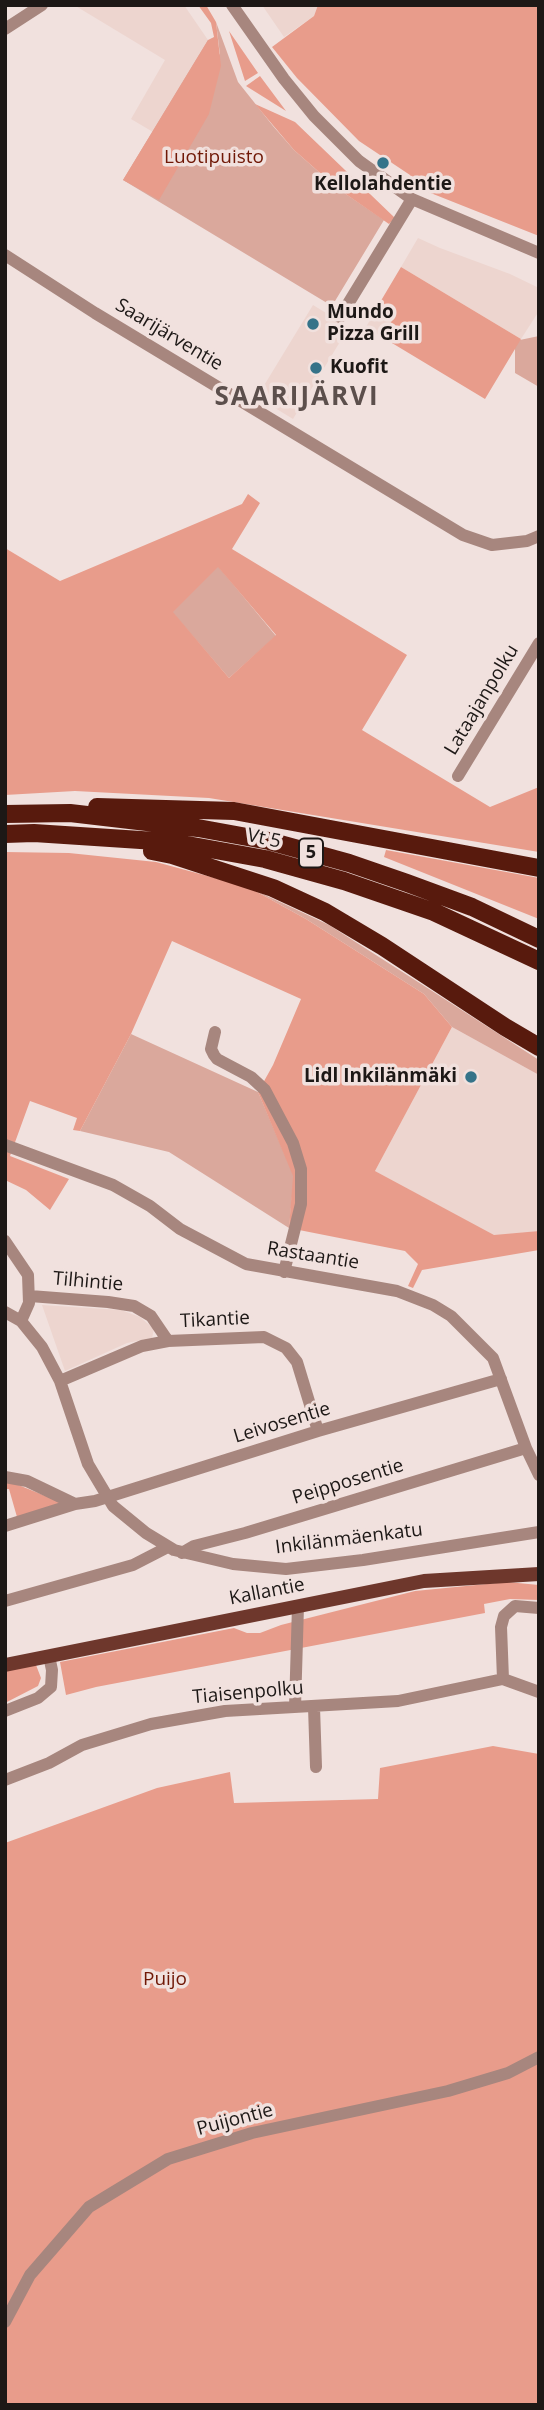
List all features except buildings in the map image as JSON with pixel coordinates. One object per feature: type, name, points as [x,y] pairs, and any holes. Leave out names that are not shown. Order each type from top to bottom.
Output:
[{"type":"highway","points":[[70,813],[97,807],[234,811],[539,868]]},
{"type":"highway","name":"Vt 5","points":[[5,814],[70,813],[198,828],[296,849],[349,863],[472,907],[539,939]]},
{"type":"highway","name":"Vt 5","points":[[5,834],[73,835],[171,842],[265,859],[344,881],[434,912],[539,961]]},
{"type":"highway","points":[[73,835],[172,855],[273,888],[325,912],[539,1047]]},
{"type":"highway","points":[[505,1027],[515,1038],[539,1052]]},
{"type":"main road","name":"Kallantie","points":[[5,1665],[424,1581],[519,1573],[539,1574]]},
{"type":"street","points":[[5,29],[42,5]]},
{"type":"street","points":[[232,5],[284,79],[314,116],[359,161],[412,199],[539,253]]},
{"type":"street","points":[[340,317],[412,199]]},
{"type":"street","name":"Saarijärventie","points":[[5,255],[95,313],[463,535],[492,545],[527,541],[539,536]]},
{"type":"street","name":"Lataajanpolku","points":[[458,776],[539,643]]},
{"type":"street","points":[[215,1032],[211,1049],[214,1055],[251,1077],[265,1090],[293,1143],[301,1170],[301,1204],[284,1272]]},
{"type":"street","name":"Rastaantie","points":[[5,1145],[113,1185],[150,1206],[180,1230],[246,1264],[409,1294],[451,1316],[488,1351],[539,1475]]},
{"type":"street","points":[[5,1241],[27,1275],[30,1296],[28,1310],[22,1321]]},
{"type":"street","name":"Tilhintie","points":[[30,1296],[116,1302],[134,1306],[151,1316],[168,1341]]},
{"type":"street","name":"Inkilänmäenkatu","points":[[5,1312],[22,1321],[42,1347],[60,1381],[80,1444],[106,1497],[127,1520],[182,1553],[233,1564],[286,1569],[363,1560],[539,1532]]},
{"type":"street","name":"Tikantie","points":[[60,1381],[142,1346],[168,1341],[264,1337],[286,1348],[297,1362],[318,1431]]},
{"type":"street","name":"Leivosentie","points":[[5,1526],[318,1431],[501,1379]]},
{"type":"street","name":"Peipposentie","points":[[182,1553],[194,1546],[526,1448]]},
{"type":"street","points":[[5,1477],[27,1481],[75,1504]]},
{"type":"street","points":[[5,1601],[133,1565],[168,1547]]},
{"type":"street","points":[[295,1707],[298,1606]]},
{"type":"street","points":[[539,1608],[515,1606],[504,1615],[501,1627],[503,1679],[539,1692]]},
{"type":"street","points":[[5,1711],[38,1698],[51,1687],[49,1656]]},
{"type":"street","name":"Tiaisenpolku","points":[[5,1780],[49,1763],[82,1745],[151,1724],[225,1711],[398,1700],[503,1679]]},
{"type":"street","points":[[314,1707],[316,1767]]},
{"type":"street","name":"Puijontie","points":[[5,2322],[30,2275],[89,2207],[168,2159],[253,2133],[448,2091],[508,2073],[539,2057]]},
{"type":"shaded area","points":[[74,5],[184,5],[208,40],[153,132],[131,119],[165,60]]},
{"type":"shaded area","points":[[262,5],[318,5],[314,16],[284,37]]},
{"type":"shaded area","points":[[418,238],[539,288],[539,311],[521,339],[401,267]]},
{"type":"shaded area","points":[[379,304],[396,314],[382,337],[366,327]]},
{"type":"shaded area","points":[[313,305],[349,327],[293,419],[257,397]]},
{"type":"shaded area","points":[[452,1027],[539,1075],[539,1231],[494,1236],[375,1171]]},
{"type":"shaded area","points":[[42,1305],[121,1310],[140,1317],[154,1329],[152,1338],[127,1343],[65,1371]]},
{"type":"green space","points":[[198,5],[206,5],[216,22],[221,66],[209,114],[159,200],[123,180],[208,40],[214,37],[211,23]]},
{"type":"green space","points":[[318,5],[539,5],[539,236],[413,186],[410,175],[359,141],[297,78],[272,47],[314,16]]},
{"type":"green space","name":"Luotipuisto","points":[[216,22],[238,82],[273,126],[294,150],[337,188],[384,220],[332,306],[123,180],[208,40],[220,55]]},
{"type":"green space","points":[[229,31],[258,73],[245,81]]},
{"type":"green space","points":[[260,76],[286,111],[246,86]]},
{"type":"green space","points":[[255,104],[295,122],[395,218],[389,224],[337,188],[294,150]]},
{"type":"green space","points":[[401,267],[521,339],[485,399],[382,337],[396,314],[379,304]]},
{"type":"green space","points":[[539,336],[539,387],[515,373],[515,341]]},
{"type":"green space","points":[[248,494],[260,503],[232,549],[407,655],[362,730],[490,807],[539,787],[539,852],[209,798],[75,791],[5,795],[5,548],[60,581],[242,504]],"holes":[[[218,567],[276,635],[229,678],[173,612]]]},
{"type":"green space","points":[[218,566],[276,636],[229,678],[172,612]]},
{"type":"green space","points":[[386,850],[539,878],[539,919],[384,857]]},
{"type":"green space","points":[[5,852],[69,853],[156,862],[248,887],[306,919],[424,994],[452,1027],[375,1171],[494,1235],[539,1231],[539,1250],[422,1270],[413,1288],[408,1286],[418,1264],[405,1251],[289,1228],[293,1176],[258,1092],[273,1065],[301,999],[172,941],[131,1034],[80,1131],[73,1130],[77,1118],[30,1101],[10,1156],[69,1179],[50,1210],[26,1190],[5,1180]]},
{"type":"green space","points":[[248,887],[329,925],[539,1060],[539,1075],[452,1027],[424,994],[306,919]]},
{"type":"green space","points":[[131,1034],[258,1092],[294,1176],[289,1228],[169,1152],[80,1131]]},
{"type":"green space","points":[[5,1482],[11,1482],[60,1504],[17,1517],[9,1489],[5,1489]]},
{"type":"green space","points":[[507,1582],[539,1585],[539,1600],[510,1599],[484,1604],[485,1613],[66,1695],[60,1662],[234,1628],[247,1633],[260,1633],[281,1625],[415,1591]]},
{"type":"green space","points":[[36,1665],[41,1678],[38,1686],[5,1703],[5,1671]]},
{"type":"green space","name":"Puijo","points":[[493,1746],[539,1754],[539,2405],[5,2405],[5,1843],[157,1788],[230,1772],[234,1803],[378,1799],[380,1768]]},
{"type":"place","name":"Kellolahdentie","points":[[383,163]]},
{"type":"place","name":"Mundo Pizza Grill","points":[[313,324]]},
{"type":"place","name":"Kuofit","points":[[316,368]]},
{"type":"place","name":"Lidl Inkilänmäki","points":[[471,1077]]},
{"type":"district","name":"SAARIJÄRVI","points":[[297,398]]}]
